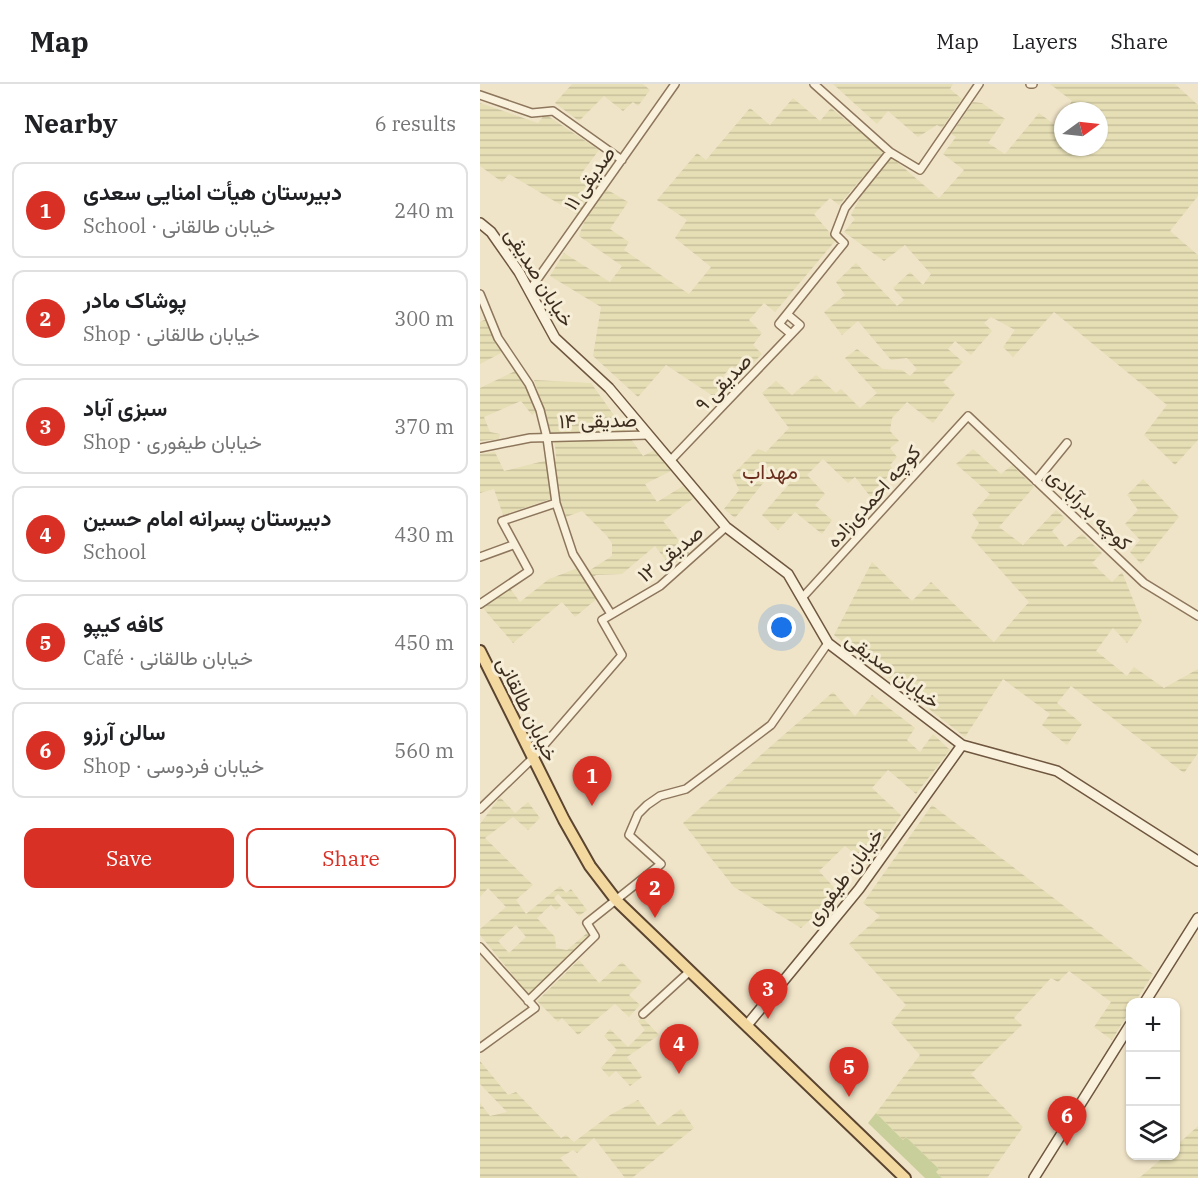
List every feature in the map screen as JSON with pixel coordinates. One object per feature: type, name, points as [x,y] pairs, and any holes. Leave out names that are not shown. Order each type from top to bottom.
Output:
[{"type":"main road","name":"خیابان طالقانی","points":[[480,651],[532,759],[590,866],[616,900],[748,1024],[905,1178]]},
{"type":"street","name":"صدیقی ۱۱","points":[[529,291],[675,84]]},
{"type":"street","points":[[814,84],[890,152],[920,170],[979,84]]},
{"type":"street","points":[[480,95],[532,112],[553,111],[622,160]]},
{"type":"street","points":[[791,334],[779,324],[843,243],[835,234],[845,208],[890,152]]},
{"type":"street","name":"خیابان صدیقی","points":[[480,223],[491,232],[529,291],[555,338],[609,388],[726,527],[788,574],[828,643],[962,745],[1057,771],[1198,861]]},
{"type":"street","points":[[480,294],[498,338],[529,384],[548,438],[556,503],[573,554],[584,575],[611,614]]},
{"type":"street","name":"صدیقی ۹","points":[[670,461],[800,326],[787,314]]},
{"type":"street","name":"کوچه بدرآبادی","points":[[968,416],[1144,583],[1198,616]]},
{"type":"street","name":"کوچه احمدی‌زاده","points":[[802,598],[968,416]]},
{"type":"street","name":"صدیقی ۱۴","points":[[480,448],[530,438],[649,435]]},
{"type":"street","points":[[1036,481],[1067,443]]},
{"type":"street","points":[[480,604],[529,571],[502,521],[556,503]]},
{"type":"street","name":"صدیقی ۱۲","points":[[532,759],[622,655],[602,620],[660,586],[726,527]]},
{"type":"street","points":[[480,557],[513,545]]},
{"type":"street","points":[[528,1001],[595,936],[586,923],[661,864],[629,835],[638,814],[660,796],[686,789],[771,725],[828,643]]},
{"type":"street","name":"خیابان طیفوری","points":[[748,1024],[860,889],[962,745]]},
{"type":"street","points":[[480,809],[532,759]]},
{"type":"street","points":[[1148,998],[1198,918]]},
{"type":"street","points":[[480,947],[535,1008],[480,1048]]},
{"type":"street","points":[[643,1014],[690,971]]},
{"type":"street","points":[[1035,1178],[1126,1033]]},
{"type":"shaded area","points":[[572,84],[643,84],[650,90],[638,106],[633,102],[623,111],[604,96],[579,121],[555,103]]},
{"type":"shaded area","points":[[833,84],[953,84],[950,89],[962,99],[942,128],[937,125],[918,137],[888,111],[877,124]]},
{"type":"shaded area","points":[[1050,84],[1175,84],[1198,105],[1198,196],[1170,231],[1198,255],[1198,440],[1175,465],[1144,435],[1167,405],[1054,312],[1013,357],[1003,347],[1015,330],[991,317],[984,323],[992,331],[971,355],[955,341],[948,349],[963,362],[943,382],[955,394],[933,423],[907,402],[892,418],[890,431],[899,441],[890,448],[897,457],[890,465],[894,471],[875,489],[883,499],[876,504],[855,477],[848,483],[823,459],[807,475],[825,494],[815,505],[832,520],[822,534],[795,512],[778,530],[762,515],[790,483],[772,472],[735,518],[724,509],[739,490],[732,475],[758,449],[766,452],[789,428],[762,393],[776,381],[792,395],[816,375],[836,393],[841,389],[860,408],[877,393],[845,358],[857,349],[883,369],[902,370],[910,376],[917,369],[907,358],[891,360],[858,321],[842,335],[824,312],[845,295],[836,282],[856,263],[897,306],[904,300],[893,288],[910,272],[923,285],[931,274],[905,245],[884,261],[844,232],[855,219],[851,215],[865,188],[891,157],[939,198],[964,170],[943,154],[956,137],[951,134],[973,102],[982,103],[1005,119],[988,143],[1005,154],[1039,113],[1054,124],[1054,156],[1108,156],[1108,102],[1072,101]]},
{"type":"shaded area","points":[[793,98],[820,121],[831,108],[884,152],[839,205],[830,198],[814,214],[836,240],[775,312],[764,303],[749,320],[762,333],[753,345],[762,354],[743,373],[732,366],[724,375],[716,398],[666,365],[638,397],[593,356],[601,307],[550,276],[564,253],[610,282],[622,266],[579,236],[585,219],[606,189],[628,202],[610,229],[629,242],[624,250],[689,294],[711,267],[675,238],[687,220],[657,200],[697,153],[706,160],[750,108],[770,125]]},
{"type":"shaded area","points":[[480,103],[538,123],[545,114],[599,150],[581,174],[599,185],[578,215],[509,174],[502,182],[480,166]]},
{"type":"shaded area","points":[[486,319],[503,352],[480,364],[480,322]]},
{"type":"shaded area","points":[[517,370],[537,411],[532,415],[521,401],[484,417],[490,432],[500,434],[499,439],[480,441],[480,388]]},
{"type":"shaded area","points":[[534,380],[591,383],[643,456],[654,450],[671,471],[645,484],[657,502],[683,486],[694,498],[663,521],[690,554],[670,566],[655,546],[622,574],[596,575],[591,579],[599,597],[575,617],[562,602],[513,643],[482,607],[509,587],[520,602],[549,579],[583,566],[587,572],[612,556],[612,543],[606,535],[582,511],[566,517],[559,496],[503,515],[494,489],[480,493],[480,454],[495,452],[504,471],[556,458],[555,445]]},
{"type":"shaded area","points":[[973,449],[1001,474],[1012,465],[1034,487],[999,527],[1023,545],[1056,510],[1065,518],[1052,531],[1065,547],[1082,534],[1102,553],[1092,563],[1112,582],[1122,572],[1142,622],[1127,643],[1113,628],[1096,651],[1127,676],[1134,667],[1164,688],[1198,669],[1198,753],[1184,773],[1071,686],[1057,703],[1082,724],[1067,745],[1042,725],[1050,714],[1003,679],[965,737],[834,635],[872,562],[912,601],[931,582],[994,642],[1029,602],[971,537],[979,523],[972,514],[990,494],[956,464]]},
{"type":"shaded area","points":[[1143,479],[1179,517],[1141,564],[1130,552],[1140,540],[1125,524],[1138,510],[1127,495]]},
{"type":"shaded area","points":[[833,692],[855,716],[872,695],[915,728],[907,740],[920,752],[933,734],[950,750],[916,794],[888,770],[872,788],[901,815],[868,865],[845,846],[819,871],[840,894],[801,928],[734,887],[683,823]]},
{"type":"shaded area","points":[[500,797],[515,813],[528,802],[540,818],[528,830],[513,817],[485,838],[533,885],[516,900],[526,914],[560,886],[566,893],[571,889],[587,910],[579,916],[558,894],[554,898],[561,906],[556,910],[551,905],[537,918],[555,937],[556,948],[567,950],[587,933],[589,936],[529,995],[480,935],[480,929],[506,907],[488,888],[480,897],[480,824]],"holes":[[[516,925],[526,937],[509,953],[498,941]]]},
{"type":"shaded area","points":[[932,805],[1153,974],[1138,998],[1126,998],[1126,1017],[1112,1040],[1094,1027],[1111,1002],[1069,971],[1058,982],[1051,978],[1014,1018],[1022,1025],[971,1074],[1023,1127],[987,1178],[942,1178],[936,1172],[939,1169],[906,1137],[903,1140],[876,1113],[920,1055],[891,1023],[906,1005],[849,944],[880,916],[863,903]]},
{"type":"shaded area","points":[[579,960],[599,983],[622,962],[642,982],[629,995],[640,1005],[629,1017],[615,1004],[578,1035],[562,1018],[558,1022],[537,1001]]},
{"type":"shaded area","points":[[642,1017],[659,1035],[627,1057],[642,1077],[630,1086],[616,1071],[609,1077],[601,1068],[617,1050],[604,1036],[610,1029],[628,1047],[645,1030],[638,1021]]},
{"type":"shaded area","points":[[480,1061],[508,1095],[516,1092],[561,1138],[566,1135],[574,1142],[610,1115],[638,1100],[658,1126],[681,1109],[694,1128],[632,1178],[625,1178],[594,1138],[577,1153],[573,1150],[560,1158],[579,1178],[480,1178],[480,1103],[490,1116],[507,1112],[480,1084]]},
{"type":"shaded area","points":[[1198,1126],[1198,1178],[1139,1178],[1160,1160],[1180,1160],[1180,1142]]},
{"type":"green space","points":[[876,1113],[903,1140],[906,1137],[939,1169],[936,1172],[942,1178],[925,1178],[868,1123]]},
{"type":"place","name":"دبیرستان هیأت امنایی سعدی","points":[[592,806]]},
{"type":"place","name":"پوشاک مادر","points":[[655,918]]},
{"type":"place","name":"سبزی آباد","points":[[768,1019]]},
{"type":"place","name":"دبیرستان پسرانه امام حسین","points":[[679,1074]]},
{"type":"place","name":"کافه کیپو","points":[[849,1097]]},
{"type":"place","name":"سالن آرزو","points":[[1067,1146]]},
{"type":"district","name":"مهداب","points":[[770,471]]}]
